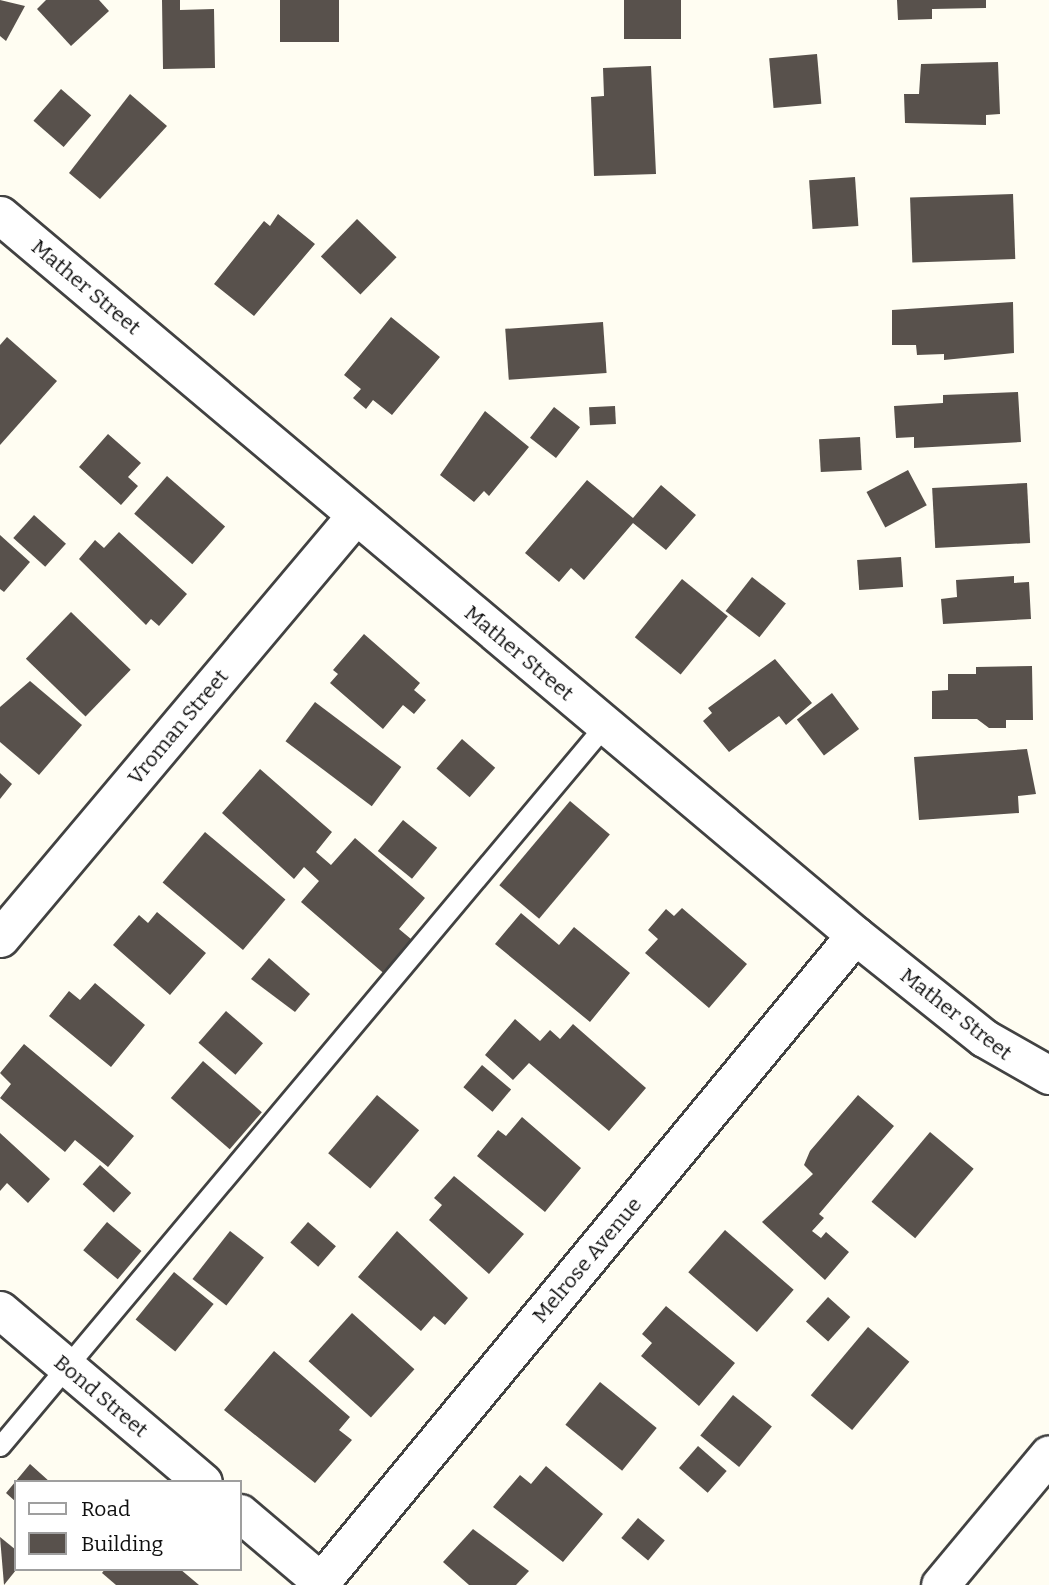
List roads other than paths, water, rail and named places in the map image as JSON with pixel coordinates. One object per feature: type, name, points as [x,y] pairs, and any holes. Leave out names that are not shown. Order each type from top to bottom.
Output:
[{"type":"street","name":"Mather Street","points":[[0,215],[855,935],[984,1038],[1049,1075]]},
{"type":"street","name":"Vroman Street","points":[[0,938],[355,516]]},
{"type":"street","name":"Melrose Avenue","points":[[321,1584],[855,935]]},
{"type":"street","name":"Bond Street","points":[[0,1310],[201,1480]]},
{"type":"street","points":[[940,1585],[1049,1454]]},
{"type":"street","points":[[242,1515],[321,1584]]},
{"type":"lane","points":[[0,1446],[605,725]]}]
